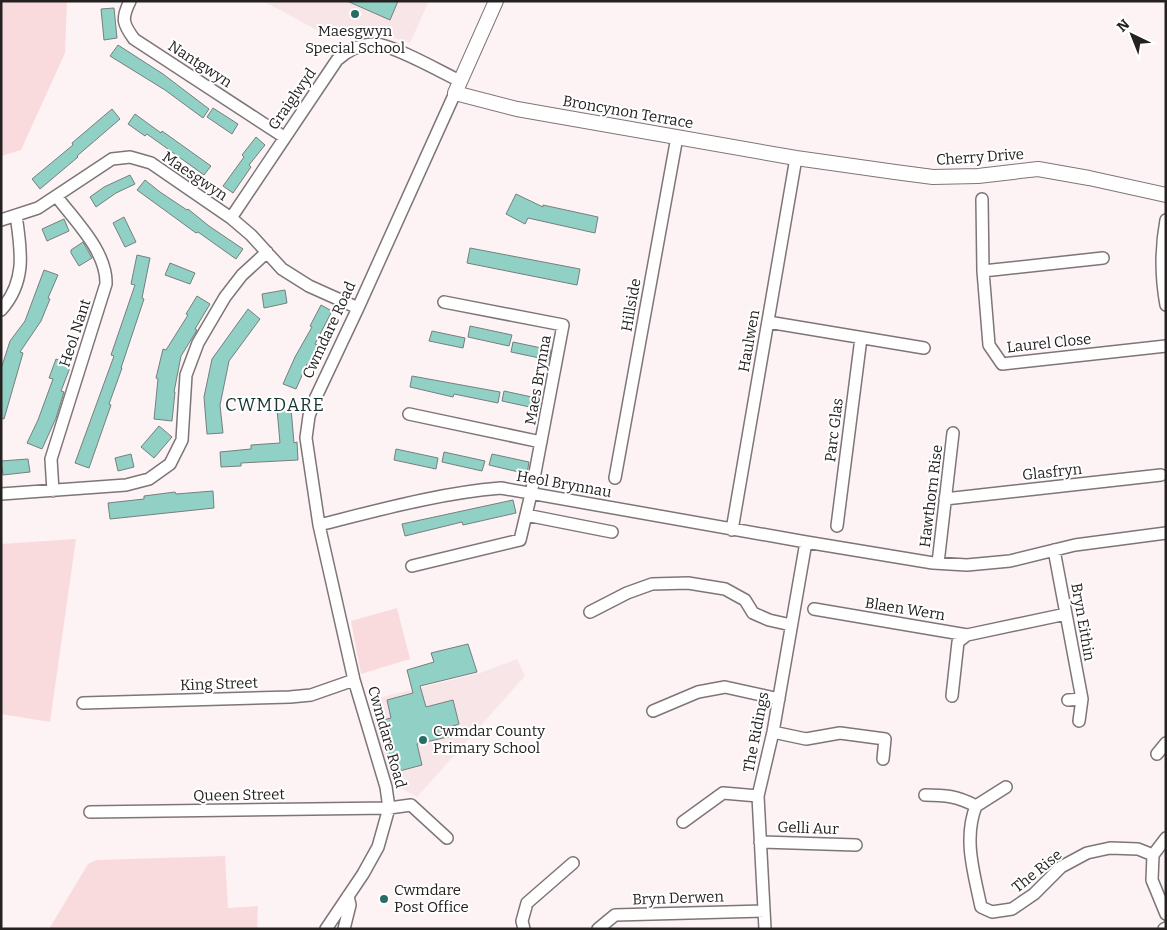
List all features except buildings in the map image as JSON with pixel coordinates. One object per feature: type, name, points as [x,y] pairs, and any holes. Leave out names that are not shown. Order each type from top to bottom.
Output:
[{"type":"street","name":"Nantgwyn","points":[[130,1],[124,13],[125,26],[134,39],[284,137]]},
{"type":"street","name":"Cwmdare Road","points":[[389,808],[386,787],[354,680],[319,525],[306,438],[309,416],[316,397],[496,1]]},
{"type":"street","name":"Graiglwyd","points":[[231,218],[337,60],[348,50],[374,44],[388,47],[457,87]]},
{"type":"street","name":"Broncynon Terrace","points":[[457,87],[518,109],[796,158]]},
{"type":"street","name":"Hillside","points":[[615,478],[677,137]]},
{"type":"street","name":"Maesgwyn","points":[[1,220],[38,208],[112,159],[130,157],[151,163],[231,218],[251,235],[282,268],[309,286],[358,308]]},
{"type":"street","name":"Cherry Drive","points":[[796,158],[933,177],[978,176],[1038,169],[1166,195]]},
{"type":"street","name":"Haulwen","points":[[732,530],[796,158]]},
{"type":"street","name":"Heol Nant","points":[[53,491],[51,459],[101,304],[106,278],[104,262],[97,250],[57,197]]},
{"type":"street","name":"Laurel Close","points":[[982,199],[983,271],[989,345],[1002,364],[1166,346]]},
{"type":"street","points":[[1,310],[10,300],[18,279],[22,257],[16,215]]},
{"type":"street","points":[[1166,220],[1163,288],[1166,305]]},
{"type":"street","points":[[1,494],[126,485],[149,479],[170,464],[182,440],[186,374],[198,343],[225,297],[242,275],[267,252]]},
{"type":"street","points":[[983,271],[1103,258]]},
{"type":"street","name":"Maes Brynna","points":[[444,302],[563,325],[542,442]]},
{"type":"street","points":[[768,322],[924,348]]},
{"type":"street","name":"Parc Glas","points":[[837,526],[861,338]]},
{"type":"street","points":[[409,414],[542,442],[520,540],[412,566]]},
{"type":"street","name":"Hawthorn Rise","points":[[938,563],[953,433]]},
{"type":"street","name":"Glasfryn","points":[[945,499],[1161,474]]},
{"type":"street","name":"Heol Brynnau","points":[[319,525],[465,491],[501,488],[732,530],[938,563],[967,565],[1001,562],[1075,545],[1166,533]]},
{"type":"street","points":[[526,515],[612,532]]},
{"type":"street","name":"The Ridings","points":[[765,929],[758,796],[773,732],[806,542]]},
{"type":"street","name":"Bryn Eithin","points":[[1054,550],[1082,699],[1079,721]]},
{"type":"street","points":[[590,612],[627,593],[652,584],[688,582],[725,589],[745,600],[753,612],[769,620],[791,625]]},
{"type":"street","name":"Blaen Wern","points":[[814,609],[967,634],[1066,614]]},
{"type":"street","points":[[837,626],[838,613]]},
{"type":"street","points":[[952,696],[958,642],[967,634]]},
{"type":"street","name":"King Street","points":[[83,703],[290,697],[311,695],[354,680]]},
{"type":"street","points":[[653,711],[698,692],[724,687],[778,699]]},
{"type":"street","points":[[1068,700],[1082,699]]},
{"type":"street","points":[[773,732],[806,739],[840,733],[884,739],[882,759]]},
{"type":"street","points":[[1157,754],[1166,743]]},
{"type":"street","points":[[925,795],[948,795],[963,799],[976,806],[1006,787]]},
{"type":"street","points":[[683,822],[723,792],[758,796]]},
{"type":"street","name":"Queen Street","points":[[90,812],[389,808],[411,805],[447,838]]},
{"type":"street","name":"The Rise","points":[[976,806],[971,818],[970,853],[981,907],[992,912],[1012,909],[1034,894],[1061,868],[1088,853],[1110,848],[1138,849],[1153,855]]},
{"type":"street","points":[[326,929],[363,874],[378,847],[389,808]]},
{"type":"street","points":[[1166,838],[1153,855],[1152,880],[1166,914]]},
{"type":"street","name":"Gelli Aur","points":[[760,842],[856,845]]},
{"type":"street","points":[[524,929],[522,921],[527,903],[573,863]]},
{"type":"street","points":[[344,929],[350,905],[348,896]]},
{"type":"street","name":"Bryn Derwen","points":[[598,929],[615,915],[764,911]]},
{"type":"shaded area","points":[[1,1],[67,1],[65,53],[21,150],[1,156]]},
{"type":"shaded area","name":"Maesgwyn Special School","points":[[263,1],[429,1],[410,43],[357,27],[330,37]]},
{"type":"shaded area","points":[[76,539],[50,722],[1,714],[1,544]]},
{"type":"shaded area","points":[[397,608],[410,659],[361,674],[351,621]]},
{"type":"shaded area","name":"Cwmdar County Primary School","points":[[517,659],[525,676],[417,797],[386,780],[370,700],[480,673]]},
{"type":"shaded area","points":[[225,856],[228,908],[258,906],[257,929],[49,929],[88,864],[96,860]]},
{"type":"place","name":"Maesgwyn Special School","points":[[355,14]]},
{"type":"place","name":"Cwmdar County Primary School","points":[[423,740]]},
{"type":"place","name":"Cwmdare Post Office","points":[[384,899]]},
{"type":"district","name":"CWMDARE","points":[[275,405]]}]
